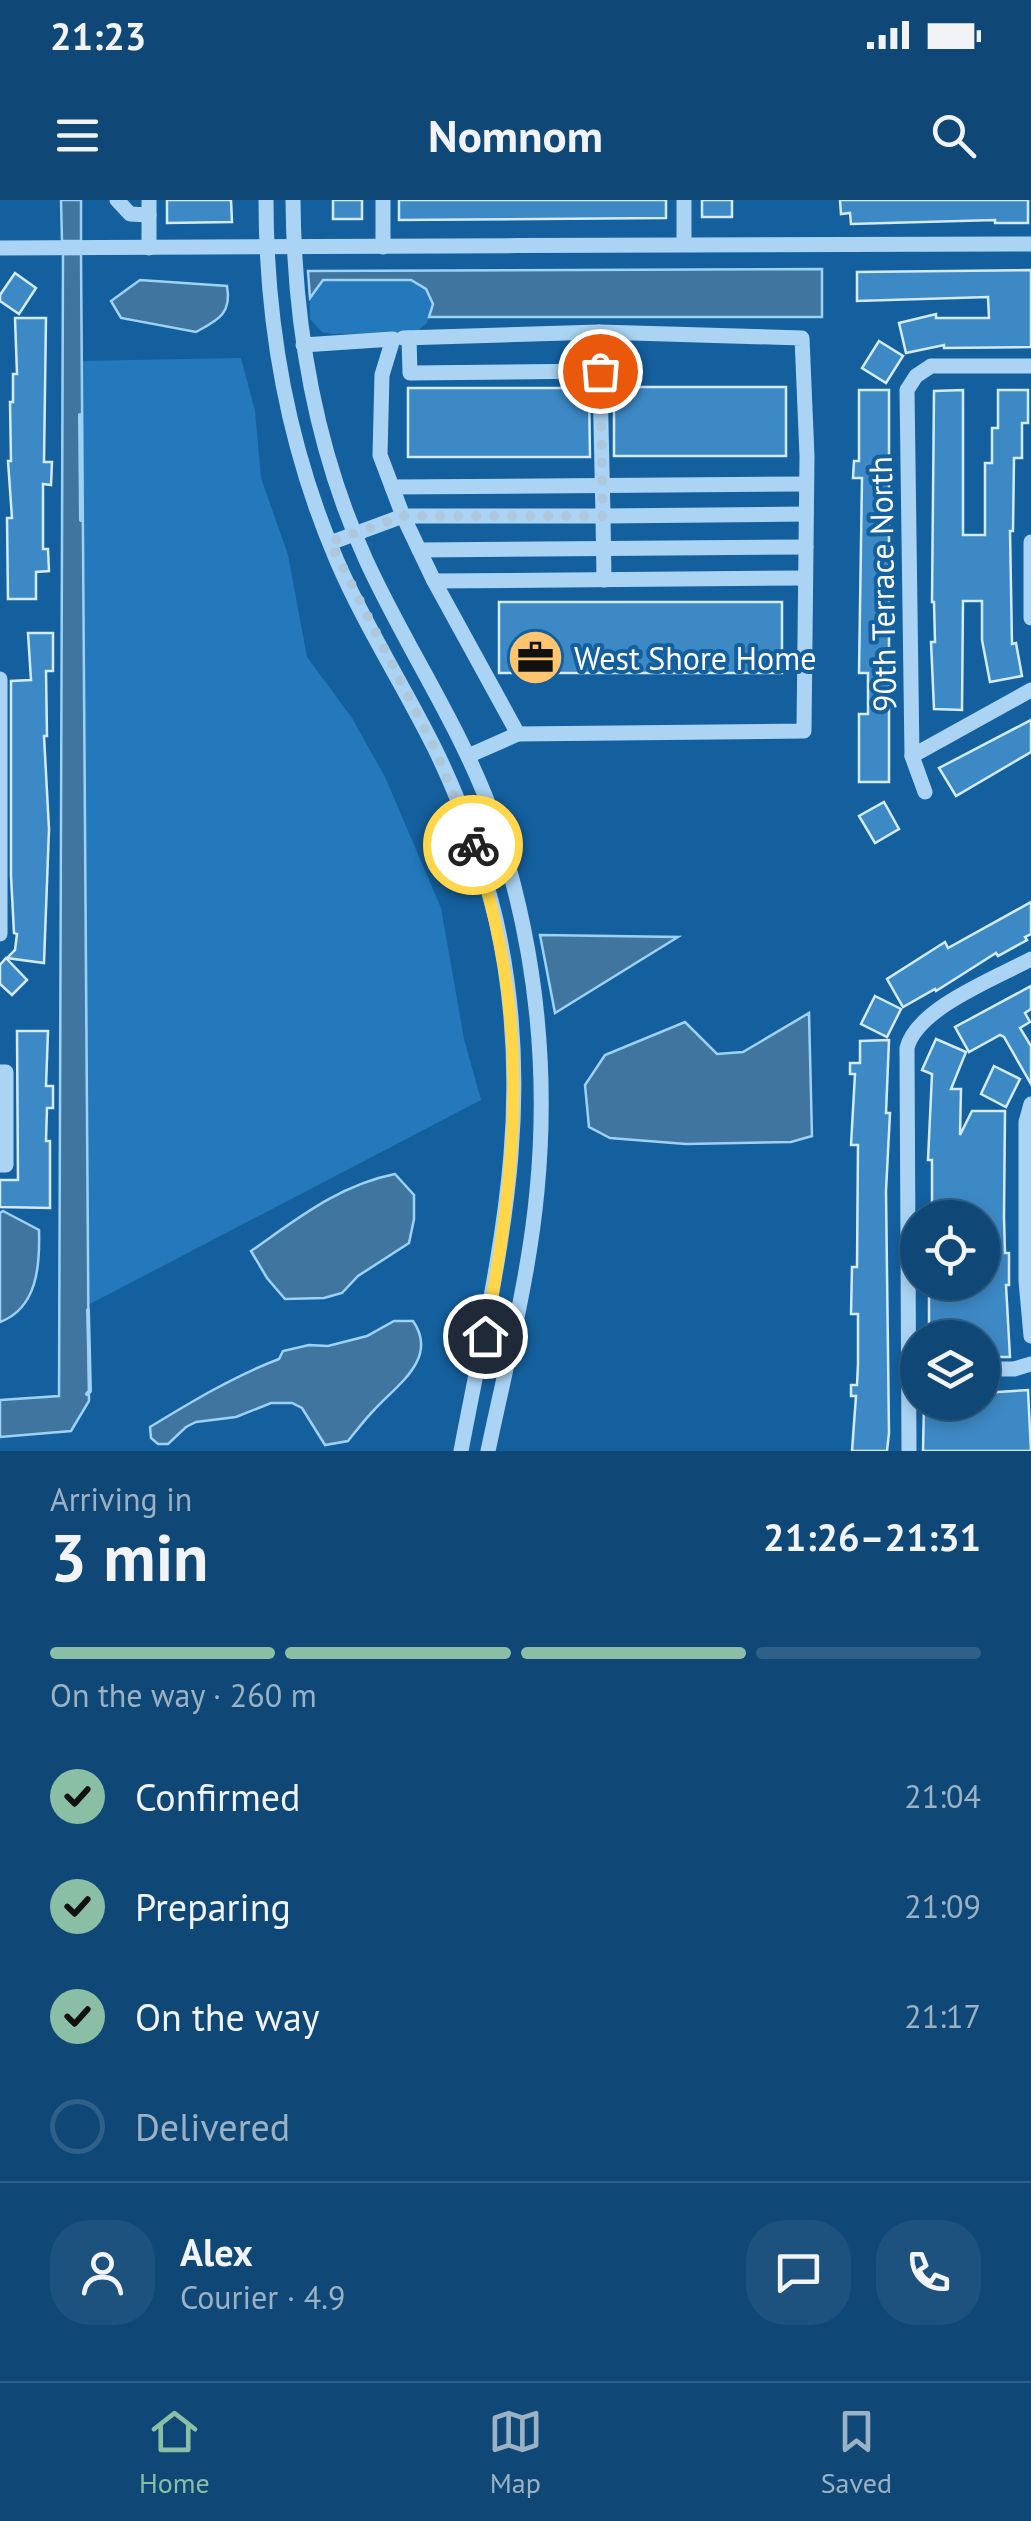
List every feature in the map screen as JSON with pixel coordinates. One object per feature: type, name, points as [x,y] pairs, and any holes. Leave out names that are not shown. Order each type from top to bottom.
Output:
[{"type":"street","points":[[117,200],[130,214],[149,208],[148,248]]},
{"type":"street","points":[[266,200],[267,248],[282,383],[312,497],[330,542],[436,751],[461,811],[491,902],[506,976],[515,1082],[509,1196],[462,1451]]},
{"type":"street","points":[[294,200],[302,345],[330,466],[386,601],[468,756],[495,824],[514,884],[536,1002],[541,1064],[538,1174],[531,1239],[488,1451]]},
{"type":"street","points":[[383,200],[383,247]]},
{"type":"street","points":[[684,200],[684,243]]},
{"type":"street","points":[[0,248],[1031,244]]},
{"type":"street","points":[[302,345],[599,332],[802,338],[806,484],[804,731],[518,734],[468,756]]},
{"type":"street","points":[[599,332],[604,580]]},
{"type":"street","points":[[401,338],[410,372],[600,371]]},
{"type":"street","points":[[401,338],[382,375],[380,455],[434,582],[518,734]]},
{"type":"street","name":"90th Terrace North","points":[[925,792],[912,756],[907,390],[916,376],[931,366],[1031,366]]},
{"type":"street","points":[[392,487],[806,484]]},
{"type":"street","points":[[330,542],[403,516],[806,514]]},
{"type":"street","points":[[1031,542],[1031,618]]},
{"type":"street","points":[[420,550],[806,547]]},
{"type":"street","points":[[434,582],[805,578]]},
{"type":"street","points":[[0,679],[0,934]]},
{"type":"street","points":[[912,756],[1031,690]]},
{"type":"street","points":[[912,1320],[906,1060],[910,1035],[935,1012],[1031,958]]},
{"type":"street","points":[[0,1165],[6,1165],[3,1072]]},
{"type":"street","points":[[1031,1104],[1026,1122],[1026,1282],[1031,1336]]},
{"type":"street","points":[[1000,1369],[1031,1364]]},
{"type":"street","points":[[909,1451],[911,1420]]},
{"type":"shaded area","points":[[61,200],[81,200],[81,241],[62,241]]},
{"type":"shaded area","points":[[63,254],[81,254],[89,1401],[71,1431],[0,1437],[0,1400],[59,1396]]},
{"type":"shaded area","points":[[822,269],[822,317],[429,317],[433,304],[426,289],[411,280],[323,280],[310,298],[308,271]]},
{"type":"shaded area","points":[[140,280],[227,286],[225,310],[217,320],[196,332],[121,318],[111,301]]},
{"type":"shaded area","points":[[323,280],[411,280],[426,289],[433,304],[427,323],[415,333],[322,332],[310,319],[310,298]]},
{"type":"shaded area","points":[[241,358],[255,411],[261,478],[288,555],[307,657],[352,718],[385,777],[441,908],[464,1039],[481,1100],[88,1305],[80,361]]},
{"type":"shaded area","points":[[540,935],[678,937],[555,1013]]},
{"type":"shaded area","points":[[809,1013],[812,1136],[791,1142],[686,1144],[610,1138],[589,1127],[585,1085],[605,1055],[685,1022],[717,1054],[743,1052]]},
{"type":"shaded area","points":[[395,1174],[414,1195],[409,1243],[358,1276],[342,1293],[324,1298],[285,1299],[251,1251],[337,1195]]},
{"type":"shaded area","points":[[3,1211],[39,1230],[39,1243],[37,1270],[29,1296],[13,1315],[0,1322],[0,1213]]},
{"type":"shaded area","points":[[394,1321],[413,1321],[420,1334],[418,1359],[348,1441],[325,1445],[302,1408],[292,1403],[271,1403],[236,1417],[196,1422],[168,1444],[158,1444],[151,1438],[150,1427],[229,1381],[279,1359],[283,1351],[367,1336]]},
{"type":"building","points":[[167,200],[231,200],[232,222],[167,223]]},
{"type":"building","points":[[333,200],[362,200],[362,219],[333,219]]},
{"type":"building","points":[[399,200],[666,200],[666,218],[399,220]]},
{"type":"building","points":[[702,200],[732,200],[732,217],[702,217]]},
{"type":"building","points":[[840,200],[1028,200],[1028,223],[995,220],[851,224],[850,213],[841,214]]},
{"type":"building","points":[[1031,270],[1031,347],[944,345],[906,353],[899,323],[936,314],[936,318],[989,318],[988,297],[857,301],[857,272]]},
{"type":"building","points":[[15,273],[36,288],[19,314],[0,301]]},
{"type":"building","points":[[15,318],[46,318],[44,462],[52,462],[51,485],[43,484],[43,549],[48,549],[49,571],[36,572],[36,599],[8,599],[7,518],[12,518],[8,461],[10,402],[13,374],[17,374]]},
{"type":"building","points":[[879,341],[903,356],[886,383],[862,368]]},
{"type":"building","points":[[614,387],[786,387],[786,456],[614,456]]},
{"type":"building","points":[[408,388],[589,388],[590,457],[408,457]]},
{"type":"building","points":[[859,390],[889,390],[889,782],[859,782],[859,714],[868,714],[868,673],[859,673],[862,478],[853,478],[854,461],[859,461]]},
{"type":"building","points":[[963,390],[963,535],[985,535],[985,463],[992,463],[992,428],[998,428],[998,390],[1028,390],[1028,423],[1022,423],[1022,458],[1014,458],[1010,531],[1012,644],[1016,643],[1022,676],[990,682],[982,640],[982,601],[963,601],[962,710],[934,709],[934,391]]},
{"type":"building","points":[[499,602],[782,602],[782,673],[499,673]]},
{"type":"building","points":[[28,633],[53,633],[53,671],[46,671],[44,736],[49,829],[44,963],[7,958],[15,950],[17,934],[11,876],[11,681],[31,680]]},
{"type":"building","points":[[1031,720],[1031,752],[956,796],[939,768]]},
{"type":"building","points":[[884,802],[899,829],[875,843],[859,816]]},
{"type":"building","points":[[1031,902],[1031,934],[1025,937],[1027,940],[998,956],[996,953],[903,1007],[887,979],[945,942],[948,948]]},
{"type":"building","points":[[6,958],[27,980],[12,995],[0,984],[0,965]]},
{"type":"building","points":[[1031,986],[1031,1009],[1025,1013],[1030,1022],[1020,1028],[1031,1046],[1031,1084],[1004,1037],[1000,1035],[969,1052],[955,1027]]},
{"type":"building","points":[[875,996],[901,1009],[887,1037],[861,1024]]},
{"type":"building","points":[[17,1031],[48,1031],[46,1086],[53,1086],[53,1108],[47,1108],[46,1141],[50,1141],[50,1208],[0,1207],[0,1180],[18,1180]]},
{"type":"building","points":[[936,1039],[966,1052],[951,1089],[961,1089],[960,1135],[972,1111],[1005,1111],[1004,1217],[1005,1253],[1009,1253],[1006,1285],[1010,1357],[1000,1357],[1000,1320],[929,1320],[929,1300],[1000,1300],[1000,1200],[932,1200],[932,1160],[928,1160],[932,1074],[922,1070]]},
{"type":"building","points":[[889,1040],[889,1433],[887,1451],[852,1451],[856,1396],[851,1396],[851,1385],[857,1385],[858,1364],[858,1314],[851,1314],[852,1267],[857,1267],[858,1145],[851,1145],[855,1074],[850,1074],[850,1063],[860,1063],[860,1041]]},
{"type":"building","points":[[994,1066],[1020,1079],[1006,1107],[981,1094]]},
{"type":"building","points":[[1028,1390],[1031,1451],[923,1451],[924,1420],[1000,1420],[1000,1392]]},
{"type":"waterway","points":[[80,415],[81,520]]},
{"type":"waterway","points":[[87,1394],[88,1310]]},
{"type":"way so far","points":[[473,845],[436,751],[330,542],[403,516],[603,516],[600,371]]},
{"type":"place","name":"West Shore Home","points":[[535,658]]},
{"type":"route","points":[[473,845],[496,920],[506,976],[515,1082],[509,1196],[485,1336]]}]
